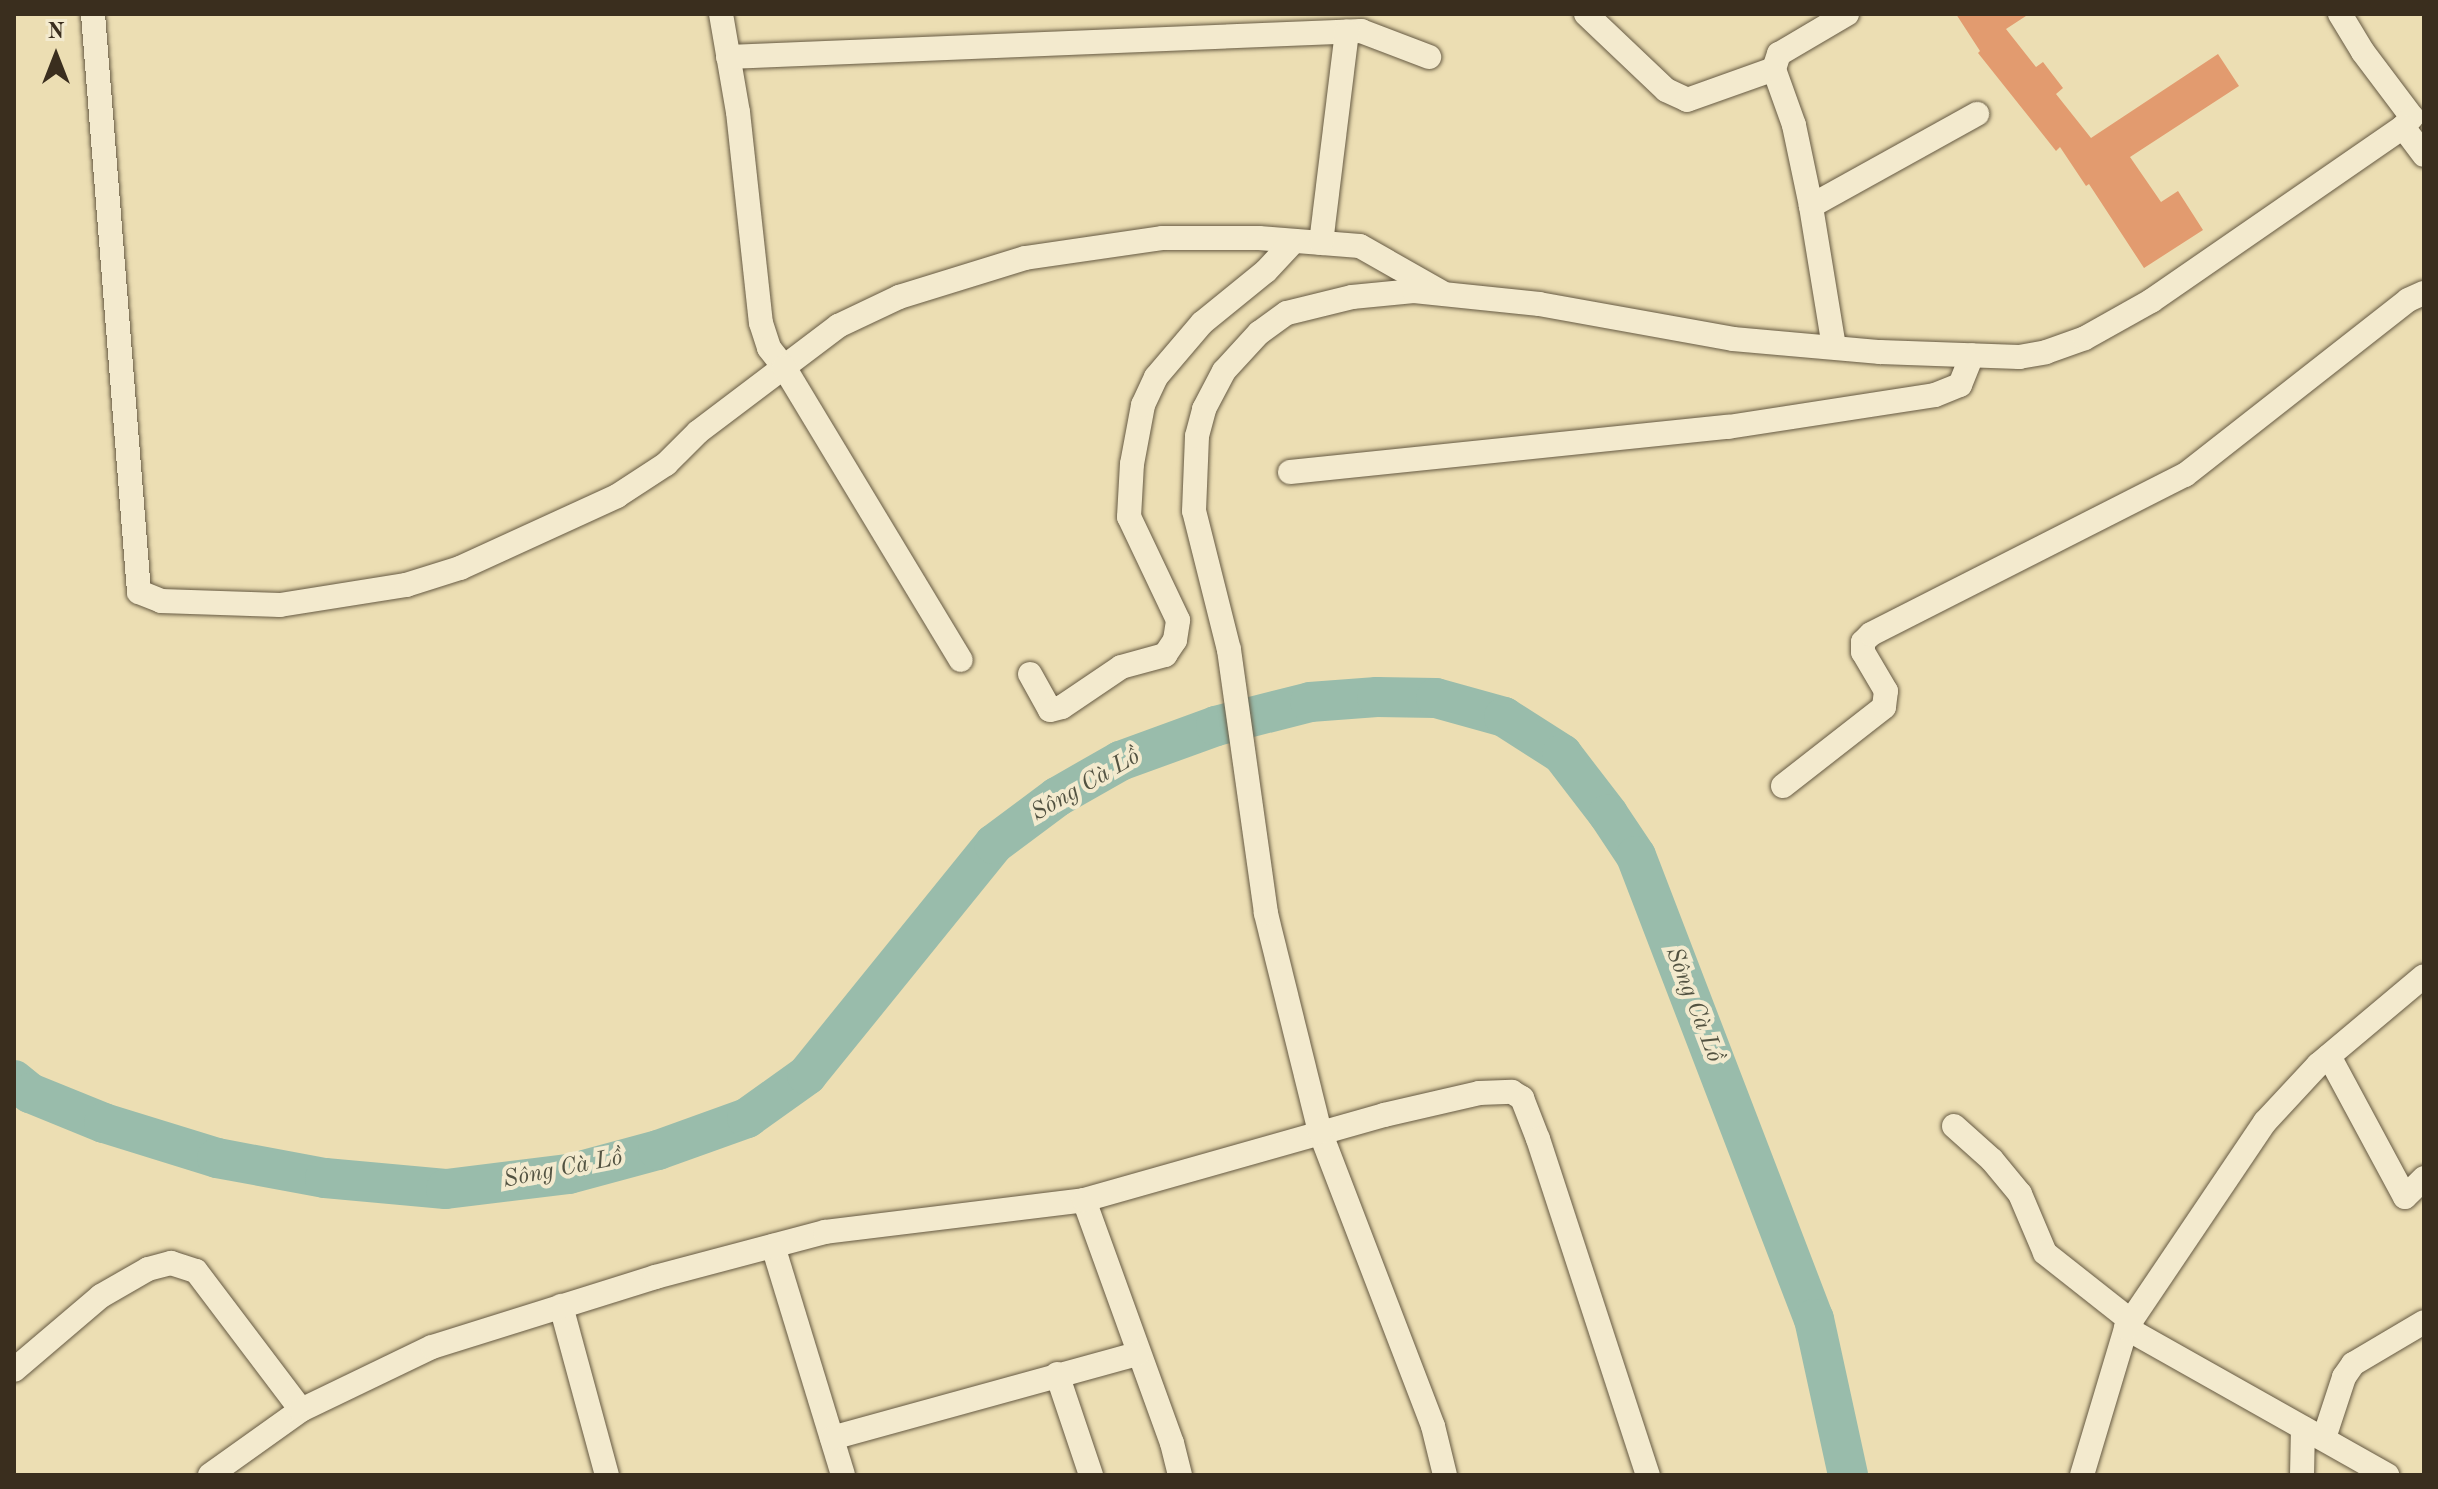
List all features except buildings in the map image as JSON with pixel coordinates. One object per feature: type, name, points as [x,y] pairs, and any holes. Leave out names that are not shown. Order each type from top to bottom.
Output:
[{"type":"street","points":[[93,14],[139,592],[161,601],[280,605],[406,585],[460,568],[617,496],[666,464],[698,432],[838,326],[899,297],[1025,258],[1162,238],[1360,246],[1436,286],[1443,294]]},
{"type":"street","points":[[721,14],[738,112],[761,323],[769,348],[784,367],[961,660]]},
{"type":"street","points":[[1586,14],[1666,90],[1687,100],[1774,69]]},
{"type":"street","points":[[1834,347],[1794,125],[1774,69],[1779,54],[1847,14]]},
{"type":"street","points":[[1445,1475],[1433,1426],[1320,1132],[1266,913],[1229,650],[1194,511],[1193,466],[1204,409],[1224,371],[1259,333],[1287,313],[1352,297],[1414,291],[1539,304],[1733,339],[1834,347],[2019,357],[2085,338],[2151,301],[2403,127],[2412,117],[2363,52],[2340,14]]},
{"type":"street","points":[[728,57],[1361,31],[1429,57]]},
{"type":"street","points":[[1321,243],[1347,32]]},
{"type":"street","points":[[1811,206],[1977,114]]},
{"type":"street","points":[[2403,127],[2424,155]]},
{"type":"street","points":[[1030,674],[1050,710],[1062,707],[1121,667],[1165,655],[1175,640],[1178,620],[1129,517],[1132,464],[1143,405],[1156,377],[1202,323],[1266,271],[1294,241]]},
{"type":"street","points":[[1783,786],[1884,707],[1886,691],[1863,652],[1863,642],[1871,634],[2185,475],[2408,300],[2424,293]]},
{"type":"street","points":[[1290,472],[1728,427],[1935,395],[1960,385],[1972,355]]},
{"type":"street","points":[[2082,1475],[2129,1324],[2265,1122],[2329,1056],[2420,987]]},
{"type":"street","points":[[2329,1056],[2405,1197],[2424,1178]]},
{"type":"street","points":[[210,1475],[301,1410],[432,1347],[561,1306],[825,1232],[1084,1200],[1320,1132],[1479,1093],[1512,1092],[1522,1098],[1648,1475]]},
{"type":"street","points":[[1954,1126],[1992,1160],[2020,1194],[2045,1253],[2129,1324],[2387,1475]]},
{"type":"street","points":[[1084,1200],[1172,1443],[1180,1475]]},
{"type":"street","points":[[773,1246],[843,1475]]},
{"type":"street","points":[[14,1370],[101,1296],[148,1269],[171,1263],[196,1271],[301,1410]]},
{"type":"street","points":[[561,1306],[607,1475]]},
{"type":"street","points":[[2302,1475],[2314,1433],[2353,1364],[2424,1322]]},
{"type":"street","points":[[832,1438],[1138,1354]]},
{"type":"street","points":[[1057,1374],[1091,1475]]},
{"type":"waterway","name":"Sông Cà Lồ","points":[[14,1080],[30,1093],[104,1123],[217,1158],[325,1178],[446,1189],[569,1174],[658,1150],[747,1118],[807,1075],[994,844],[1057,797],[1120,761],[1216,726],[1310,702],[1377,697],[1436,698],[1504,717],[1562,754],[1636,856],[1814,1319],[1848,1475]]}]
